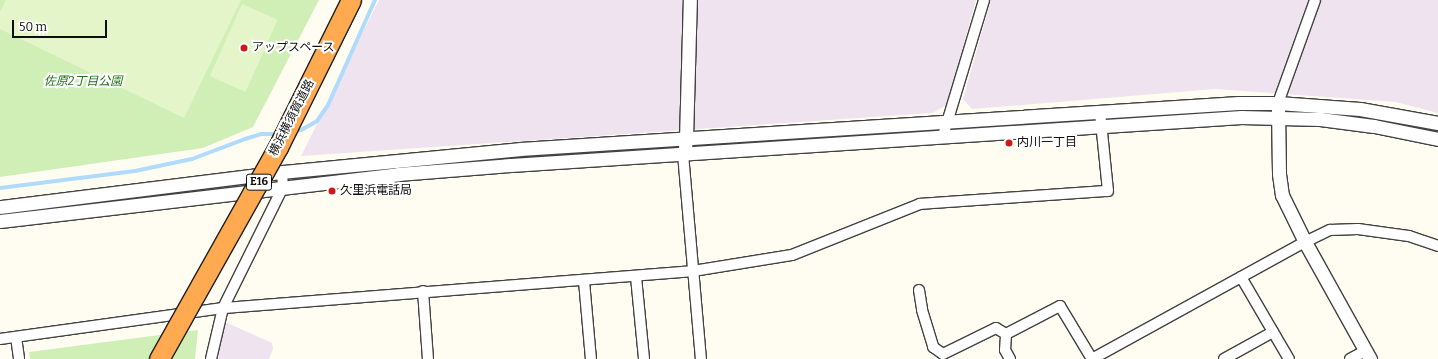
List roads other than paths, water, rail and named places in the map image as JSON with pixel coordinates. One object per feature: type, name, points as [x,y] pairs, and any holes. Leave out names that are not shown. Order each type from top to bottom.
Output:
[{"type":"highway","name":"横浜横須賀道路","points":[[159,359],[274,154],[351,0]]},
{"type":"highway","name":"横浜横須賀道路","points":[[169,359],[203,302],[286,150],[361,0]]},
{"type":"street","points":[[690,0],[686,139],[683,154],[700,359]]},
{"type":"street","points":[[944,136],[984,0]]},
{"type":"street","points":[[1315,0],[1278,102],[1279,174],[1282,195],[1305,242],[1367,355],[1350,359]]},
{"type":"street","points":[[0,207],[282,172],[520,149],[1239,103],[1278,102],[1360,109],[1438,123]]},
{"type":"street","points":[[0,339],[223,308],[423,291],[636,277],[693,271],[792,254],[920,204],[1108,191],[1100,112]]},
{"type":"street","points":[[0,221],[398,174],[511,165],[1241,117],[1320,119],[1374,126],[1438,139]]},
{"type":"street","points":[[211,359],[223,308],[283,187],[282,172]]},
{"type":"street","points":[[1006,334],[1060,306],[1092,359],[1305,242],[1330,230],[1358,229],[1409,236],[1438,246]]},
{"type":"street","points":[[636,277],[644,359]]},
{"type":"street","points":[[1242,277],[1289,359]]},
{"type":"street","points":[[584,281],[591,359]]},
{"type":"street","points":[[919,290],[922,310],[932,347],[943,354],[996,328],[1006,334]]},
{"type":"street","points":[[423,291],[428,359]]},
{"type":"street","points":[[1224,359],[1273,332]]},
{"type":"street","points":[[1006,334],[1005,350],[1010,359]]},
{"type":"street","points":[[16,337],[19,359]]},
{"type":"waterway","points":[[291,132],[301,130],[317,121],[328,105],[375,0]]},
{"type":"waterway","points":[[0,188],[135,171],[192,159],[261,134],[279,134]]},
{"type":"place","name":"アップスペース","points":[[244,48]]},
{"type":"place","name":"内川一丁目","points":[[1009,143]]},
{"type":"place","name":"久里浜電話局","points":[[332,191]]},
{"type":"park label","name":"佐原2丁目公園","points":[[83,82]]}]
